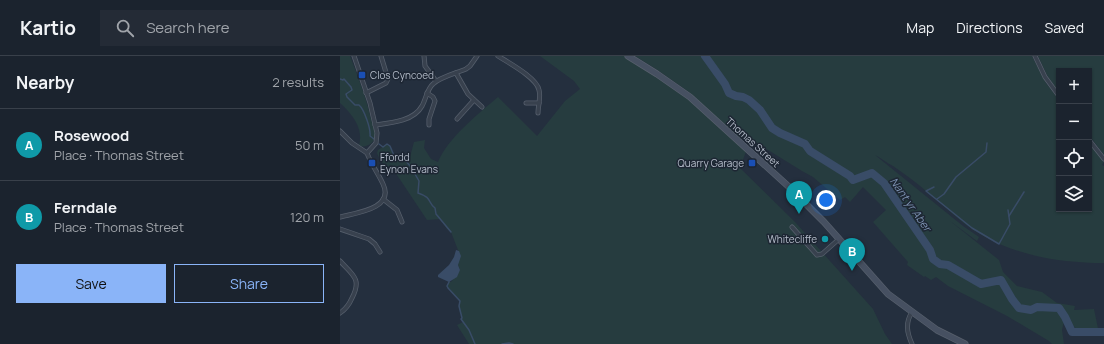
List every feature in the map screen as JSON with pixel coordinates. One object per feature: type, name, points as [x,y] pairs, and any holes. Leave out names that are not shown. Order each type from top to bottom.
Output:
[{"type":"main road","name":"Thomas Street","points":[[628,56],[690,97],[810,207],[888,294],[946,336],[966,344]]},
{"type":"street","points":[[354,56],[378,136],[377,140],[367,153]]},
{"type":"street","points":[[366,93],[386,83],[388,79],[381,56]]},
{"type":"street","points":[[424,56],[425,66],[436,81]]},
{"type":"street","points":[[375,125],[390,123],[415,115],[422,107],[430,87],[436,81],[470,66],[477,56]]},
{"type":"street","points":[[498,56],[535,81],[539,88],[538,113]]},
{"type":"street","points":[[1036,56],[1045,77],[1056,92]]},
{"type":"street","points":[[456,73],[466,91],[482,107]]},
{"type":"street","points":[[428,93],[435,101],[429,119],[429,125]]},
{"type":"street","points":[[457,119],[474,100]]},
{"type":"street","points":[[526,102],[539,103]]},
{"type":"street","points":[[340,131],[367,153],[384,185],[385,192],[383,199],[376,208],[340,217]]},
{"type":"street","points":[[1092,144],[1104,159]]},
{"type":"street","points":[[383,199],[397,210],[402,222]]},
{"type":"street","points":[[792,227],[817,255],[822,254],[839,239]]},
{"type":"street","points":[[340,229],[369,238],[380,252]]},
{"type":"street","points":[[340,261],[355,278],[357,285],[348,306],[340,313]]},
{"type":"street","points":[[912,312],[909,316],[907,326],[912,344]]},
{"type":"green space","points":[[340,56],[350,56],[367,103],[375,135],[374,140],[368,146],[359,146],[360,133],[356,122],[340,103]]},
{"type":"green space","points":[[540,56],[632,56],[681,88],[733,133],[689,92],[635,56],[1032,56],[1046,83],[1056,96],[1056,212],[1092,212],[1092,146],[1104,162],[1102,165],[1104,166],[1104,263],[1085,263],[1047,258],[1028,254],[992,241],[960,220],[893,166],[875,155],[963,226],[979,237],[977,241],[950,221],[999,260],[1003,272],[1017,286],[1042,292],[1057,303],[1075,306],[1074,310],[1094,309],[1099,333],[1081,333],[1068,323],[1065,317],[1062,330],[1064,344],[1052,344],[1007,316],[948,286],[936,277],[931,280],[925,276],[924,277],[907,265],[908,262],[873,222],[886,210],[863,187],[850,202],[845,197],[840,200],[813,177],[742,134],[739,138],[748,146],[740,168],[795,222],[873,309],[885,334],[892,344],[469,344],[457,325],[463,322],[461,319],[459,306],[460,301],[447,286],[460,270],[458,265],[459,251],[451,232],[440,219],[427,220],[395,172],[381,162],[377,153],[378,150],[387,144],[390,146],[395,158],[401,158],[406,161],[410,157],[414,142],[425,140],[424,148],[431,159],[438,162],[456,135],[498,97],[537,136],[565,101],[580,89],[574,81]]},
{"type":"green space","points":[[1038,56],[1104,56],[1104,155],[1092,139],[1092,68],[1056,68],[1056,88],[1047,75]]},
{"type":"water","points":[[456,250],[459,251],[461,256],[458,265],[460,270],[457,277],[449,282],[438,277],[438,275],[449,265]]},
{"type":"waterway","name":"Nant yr Aber","points":[[705,56],[725,84],[729,93],[749,100],[760,110],[772,128],[805,144],[810,151],[850,176],[853,180],[872,173],[884,183],[930,250],[933,259],[940,264],[948,265],[981,284],[1001,280],[1019,308],[1031,310],[1037,307],[1059,308],[1072,332],[1104,332]]},
{"type":"waterway","points":[[340,79],[344,79],[351,87],[352,90],[346,94],[347,97],[355,105],[359,105],[361,107],[368,124],[370,136],[374,139]]},
{"type":"waterway","points":[[937,199],[944,194],[956,177],[986,152],[987,143]]},
{"type":"waterway","points":[[379,144],[383,147],[387,144],[390,146],[395,158],[405,160],[411,167],[419,181],[418,193],[428,198],[435,208],[436,214],[451,232]]},
{"type":"waterway","points":[[934,187],[926,191],[972,228],[999,244],[1010,224],[1008,210]]},
{"type":"waterway","points":[[1009,216],[1024,192]]},
{"type":"waterway","points":[[449,282],[447,286],[460,301],[459,306],[461,319],[469,330],[475,344]]},
{"type":"waterway","points":[[502,344],[513,344]]},
{"type":"place","name":"Clos Cyncoed","points":[[362,75]]},
{"type":"place","name":"Ffordd Eynon Evans","points":[[372,163]]},
{"type":"place","name":"Quarry Garage","points":[[752,163]]},
{"type":"place","name":"Rosewood","points":[[799,214]]},
{"type":"place","name":"Whitecliffe","points":[[825,239]]},
{"type":"place","name":"Ferndale","points":[[852,271]]}]
